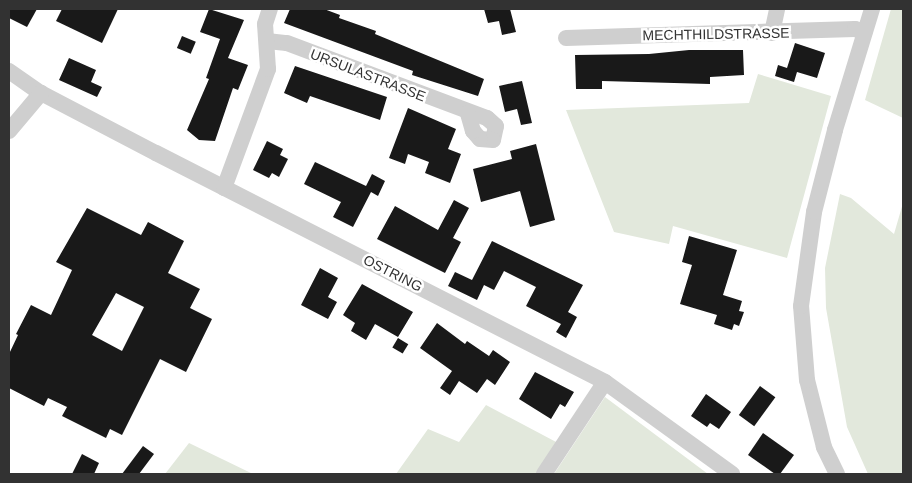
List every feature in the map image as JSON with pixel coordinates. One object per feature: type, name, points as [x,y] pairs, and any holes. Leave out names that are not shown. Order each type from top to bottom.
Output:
[{"type":"street","points":[[224,188],[268,69],[265,24],[270,9]]},
{"type":"street","points":[[772,34],[777,9]]},
{"type":"street","points":[[837,474],[824,446],[807,380],[802,306],[814,212],[835,130],[872,9]]},
{"type":"street","name":"MECHTHILDSTRASSE","points":[[566,38],[772,34],[855,29],[865,32]]},
{"type":"street","name":"URSULASTRASSE","points":[[267,41],[287,43],[468,113]]},
{"type":"street","name":"OSTRING","points":[[9,71],[41,93],[604,382],[732,474]]},
{"type":"street","points":[[9,131],[41,93]]},
{"type":"street","points":[[544,474],[604,382]]},
{"type":"shaded area","points":[[891,9],[903,9],[903,118],[865,100]]},
{"type":"shaded area","points":[[758,74],[831,96],[787,258],[673,226],[669,244],[614,232],[566,110],[749,103]]},
{"type":"shaded area","points":[[840,194],[851,198],[894,234],[903,203],[903,474],[868,474],[847,427],[826,308],[825,268]]},
{"type":"shaded area","points":[[605,397],[708,474],[554,474]]},
{"type":"shaded area","points":[[486,405],[558,443],[538,474],[396,474],[428,429],[459,442]]},
{"type":"shaded area","points":[[189,443],[253,474],[165,474]]},
{"type":"building","points":[[9,9],[37,9],[27,27],[9,18]]},
{"type":"building","points":[[62,9],[118,9],[102,43],[56,21]]},
{"type":"building","points":[[209,9],[244,20],[228,58],[248,65],[238,90],[233,88],[215,141],[199,140],[187,130],[209,79],[206,78],[220,39],[200,32]]},
{"type":"building","points":[[290,9],[324,9],[340,15],[339,18],[376,31],[375,34],[484,79],[478,96],[412,75],[413,71],[284,23]]},
{"type":"building","points":[[484,9],[510,9],[516,32],[502,35],[499,21],[488,23]]},
{"type":"building","points":[[182,36],[196,42],[191,54],[177,48]]},
{"type":"building","points":[[795,43],[825,53],[817,78],[797,72],[794,82],[775,76],[778,65],[787,68]]},
{"type":"building","points":[[689,50],[743,50],[744,75],[710,77],[710,84],[602,81],[602,89],[576,89],[575,55],[649,54]]},
{"type":"building","points":[[69,58],[96,70],[91,82],[102,87],[97,97],[59,80]]},
{"type":"building","points":[[295,66],[387,97],[380,120],[310,96],[307,103],[284,93]]},
{"type":"building","points":[[522,81],[532,123],[521,125],[517,109],[505,112],[499,86]]},
{"type":"building","points":[[408,108],[456,129],[448,149],[461,154],[450,183],[425,173],[429,162],[408,154],[405,164],[389,158]]},
{"type":"building","points":[[267,141],[283,149],[280,155],[288,159],[279,177],[272,173],[269,178],[253,170]]},
{"type":"building","points":[[536,144],[555,220],[530,227],[520,191],[481,202],[473,169],[512,159],[510,151]]},
{"type":"building","points":[[315,162],[366,186],[372,174],[385,181],[378,196],[371,192],[353,227],[333,217],[341,202],[304,184]]},
{"type":"building","points":[[454,200],[469,208],[453,238],[461,242],[445,273],[377,239],[395,206],[438,230]]},
{"type":"building","points":[[87,208],[141,235],[148,222],[184,241],[168,273],[200,289],[190,308],[212,319],[186,372],[160,359],[122,435],[110,429],[106,438],[62,416],[67,407],[48,398],[44,406],[9,388],[9,354],[18,335],[16,334],[31,305],[51,315],[72,270],[56,262]],"holes":[[[116,293],[144,307],[122,351],[92,335]]]},
{"type":"building","points":[[689,236],[737,250],[723,295],[742,301],[739,311],[744,312],[739,326],[734,324],[732,330],[714,324],[717,315],[680,304],[692,265],[682,262]]},
{"type":"building","points":[[492,241],[583,285],[568,312],[577,317],[566,338],[556,332],[561,324],[526,306],[536,287],[504,271],[494,290],[484,285],[477,300],[448,286],[455,272],[472,280]]},
{"type":"building","points":[[320,268],[338,278],[328,297],[337,302],[328,319],[301,305]]},
{"type":"building","points":[[362,284],[413,312],[398,337],[375,324],[366,340],[351,331],[355,323],[343,315]]},
{"type":"building","points":[[437,323],[465,344],[467,341],[489,356],[493,350],[510,362],[495,385],[487,379],[477,393],[459,381],[450,395],[440,388],[452,371],[420,348]]},
{"type":"building","points":[[398,338],[408,344],[403,354],[392,347]]},
{"type":"building","points":[[535,372],[574,392],[565,407],[560,404],[551,419],[519,399]]},
{"type":"building","points":[[760,386],[775,397],[754,426],[739,415]]},
{"type":"building","points":[[706,394],[731,412],[719,429],[710,423],[707,427],[691,416]]},
{"type":"building","points":[[763,433],[794,455],[780,474],[775,474],[748,455]]},
{"type":"building","points":[[143,446],[154,454],[139,474],[122,474]]},
{"type":"building","points":[[82,454],[99,463],[94,474],[72,474]]}]
